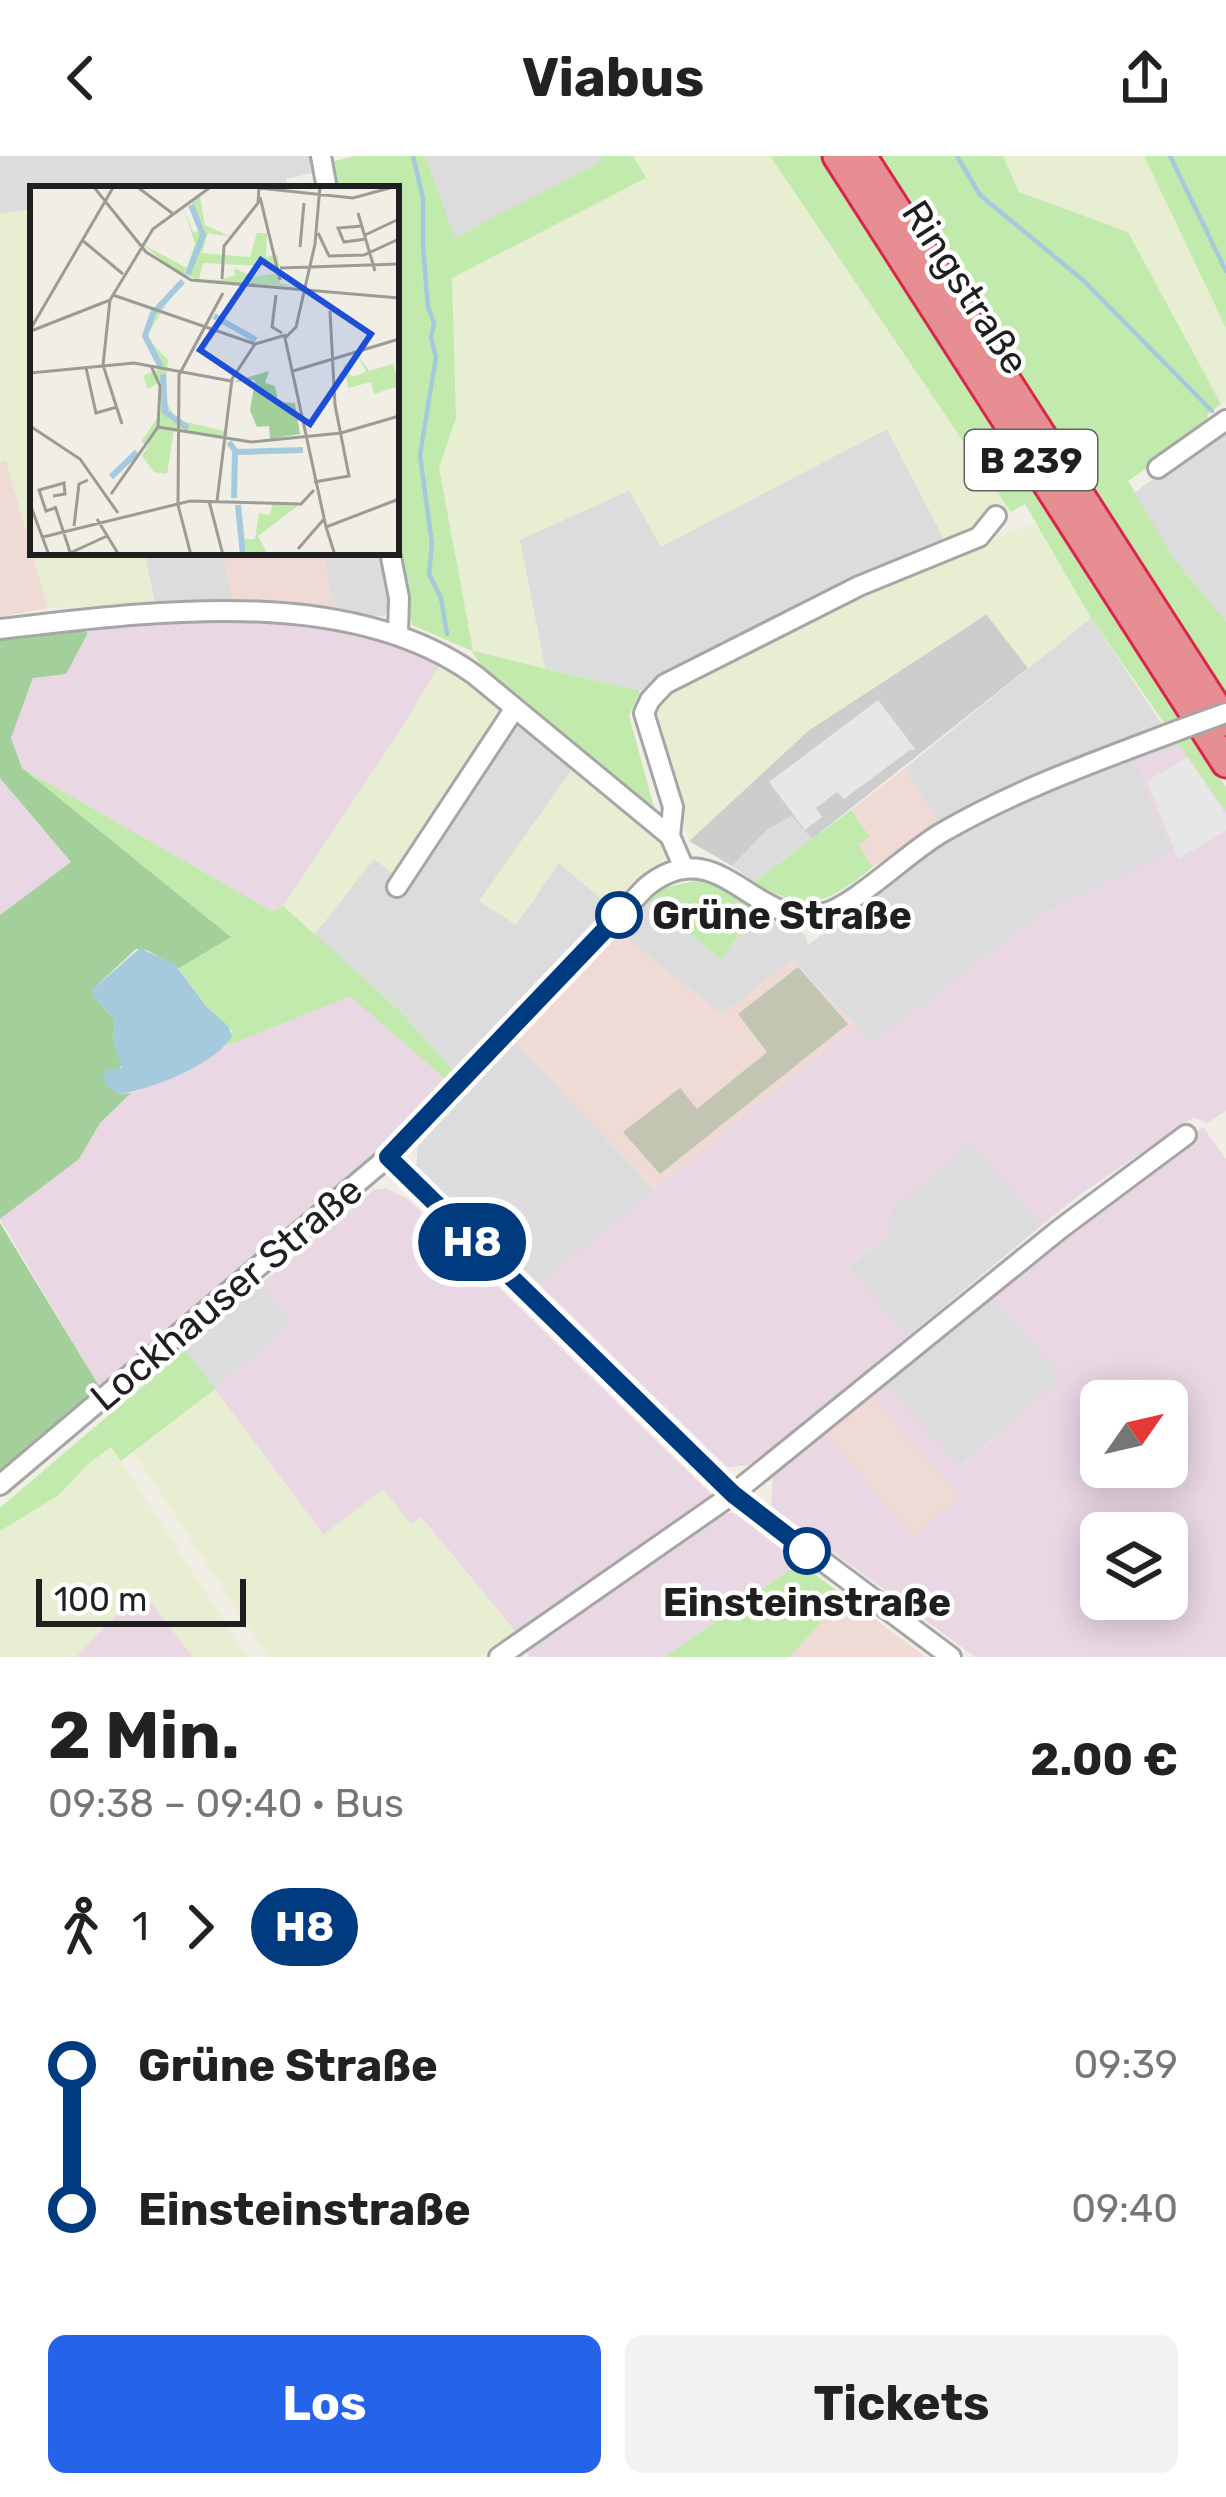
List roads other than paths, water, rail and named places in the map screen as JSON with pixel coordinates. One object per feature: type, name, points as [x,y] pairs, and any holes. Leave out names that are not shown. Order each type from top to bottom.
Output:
[{"type":"highway","name":"Ringstraße","points":[[837,156],[1226,763]]},
{"type":"highway","name":"Ringstraße","points":[[862,156],[1226,717]]},
{"type":"street","points":[[321,156],[326,186]]},
{"type":"street","points":[[1158,468],[1226,420]]},
{"type":"street","points":[[670,836],[673,807],[644,713],[665,683],[859,586],[979,537],[996,516]]},
{"type":"street","points":[[392,555],[399,598],[398,634]]},
{"type":"street","points":[[0,629],[167,611],[311,617],[398,634],[448,656],[514,708],[670,836],[684,868],[727,878],[781,911],[815,915],[827,912],[963,820],[1100,760],[1226,717]]},
{"type":"street","points":[[397,886],[514,708]]},
{"type":"street","name":"Lockhauser Straße","points":[[0,1485],[388,1157],[646,887],[684,868]]},
{"type":"street","points":[[499,1657],[733,1494],[1060,1229],[1186,1135]]},
{"type":"street","points":[[388,1157],[733,1494],[951,1657]]},
{"type":"water","points":[[140,948],[175,964],[232,1036],[213,1056],[181,1074],[118,1094],[102,1076],[108,1069],[122,1068],[113,1040],[115,1020],[92,990]]},
{"type":"waterway","points":[[413,156],[423,198],[423,247],[436,357],[420,455],[432,544],[429,574],[441,598],[447,634]]},
{"type":"waterway","points":[[957,156],[980,195],[1083,280],[1212,411]]},
{"type":"waterway","points":[[1170,156],[1226,271]]},
{"type":"place","name":"Grüne Straße","points":[[619,915]]},
{"type":"place","name":"Einsteinstraße","points":[[807,1551]]}]
